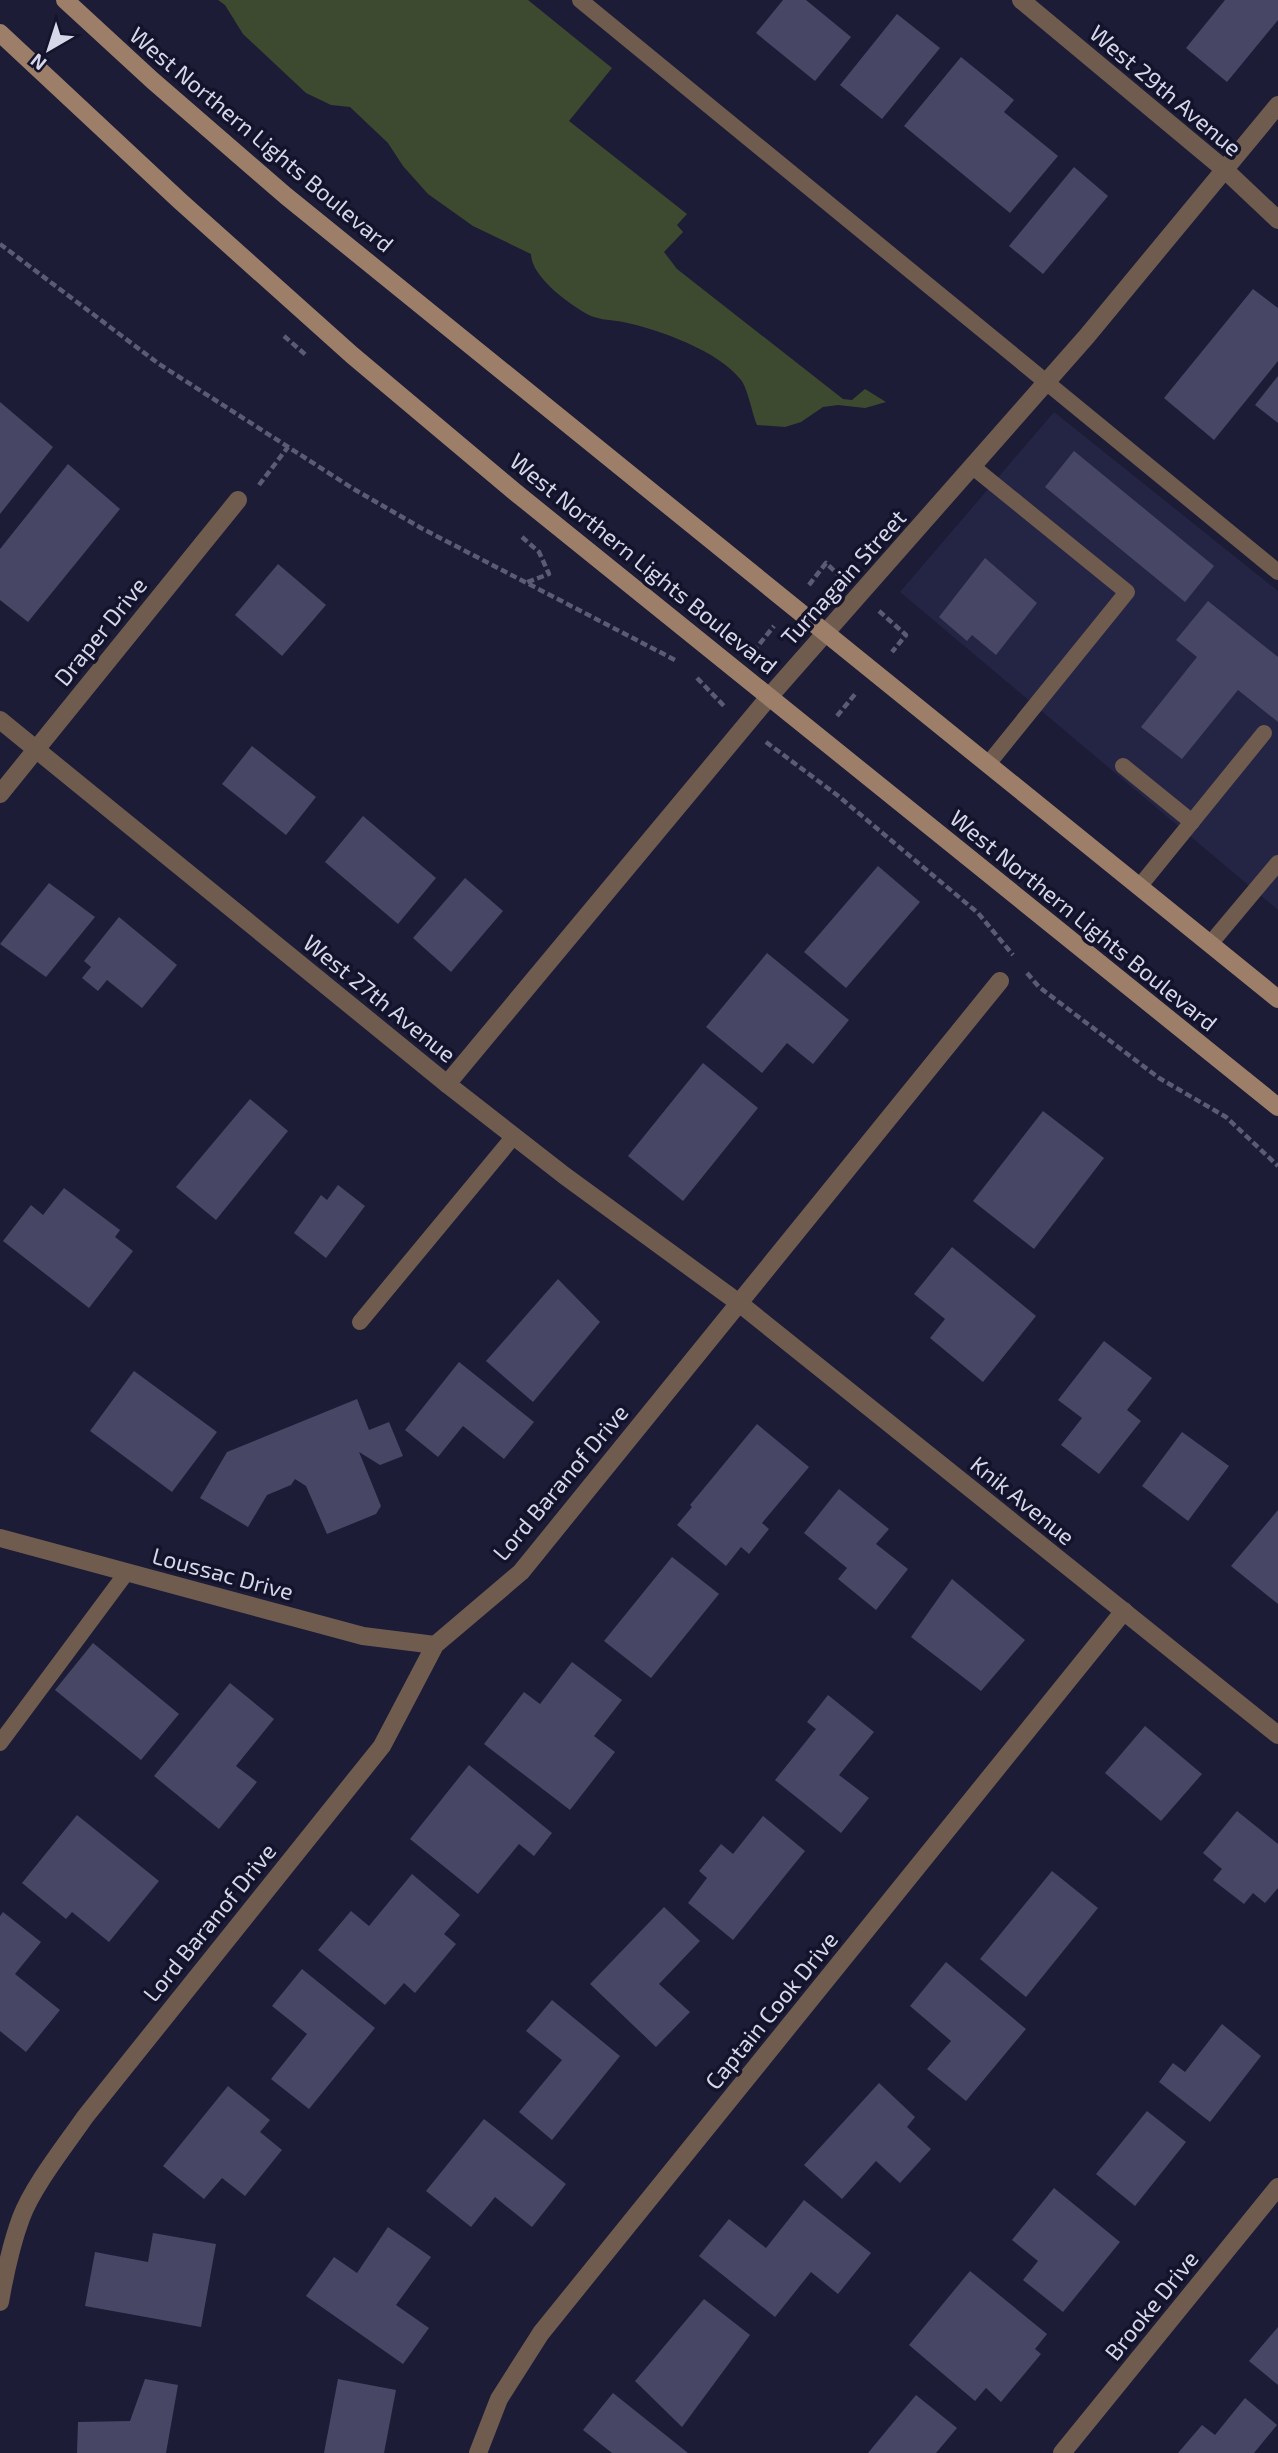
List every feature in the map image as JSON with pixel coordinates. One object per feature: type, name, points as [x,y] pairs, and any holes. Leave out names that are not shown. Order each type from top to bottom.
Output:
[{"type":"main road","name":"West Northern Lights Boulevard","points":[[65,0],[152,80],[286,196],[1278,999]]},
{"type":"main road","name":"West Northern Lights Boulevard","points":[[0,33],[180,201],[352,355],[515,492],[1278,1107]]},
{"type":"street","name":"West 29th Avenue","points":[[1021,0],[1224,169],[1278,220]]},
{"type":"street","name":"Turnagain Street","points":[[447,1084],[769,697],[1048,381],[1278,105]]},
{"type":"street","name":"Draper Drive","points":[[0,794],[238,500]]},
{"type":"street","name":"West 27th Avenue","points":[[0,720],[447,1084],[738,1303]]},
{"type":"street","name":"Lord Baranof Drive","points":[[0,2302],[6,2268],[22,2216],[49,2169],[85,2117],[382,1746],[435,1645],[521,1572],[1000,981]]},
{"type":"street","name":"Knik Avenue","points":[[738,1303],[1278,1735]]},
{"type":"street","name":"Loussac Drive","points":[[0,1538],[363,1636],[435,1645]]},
{"type":"street","name":"Captain Cook Drive","points":[[478,2453],[499,2399],[541,2333],[1124,1611]]},
{"type":"street","name":"Brooke Drive","points":[[1062,2453],[1278,2187]]},
{"type":"lane","points":[[580,0],[1278,572]]},
{"type":"lane","points":[[973,467],[1127,592],[988,764]]},
{"type":"lane","points":[[1139,887],[1264,733]]},
{"type":"lane","points":[[1123,766],[1192,822]]},
{"type":"lane","points":[[1210,944],[1278,863]]},
{"type":"lane","points":[[360,1322],[514,1136]]},
{"type":"lane","points":[[0,1742],[127,1572]]},
{"type":"path","points":[[0,244],[159,364],[352,488],[421,528],[685,665]]},
{"type":"path","points":[[238,500],[258,485],[288,447]]},
{"type":"path","points":[[715,697],[826,564]]},
{"type":"path","points":[[693,673],[744,727],[837,795],[978,913],[1039,987],[1159,1078],[1226,1117],[1278,1166]]},
{"type":"shaded area","points":[[1054,412],[1278,591],[1278,910],[900,592]]},
{"type":"green space","points":[[218,0],[528,0],[612,68],[569,121],[687,214],[677,225],[683,232],[664,252],[677,269],[843,399],[852,400],[865,389],[886,402],[865,408],[838,405],[823,407],[801,422],[785,427],[757,425],[743,384],[731,369],[703,351],[670,336],[637,325],[595,317],[573,305],[545,281],[533,263],[531,254],[473,226],[428,194],[403,166],[388,143],[350,107],[331,105],[306,93],[243,34],[225,5]]},
{"type":"building","points":[[783,0],[806,0],[851,37],[815,81],[756,33]]},
{"type":"building","points":[[1225,0],[1278,0],[1278,20],[1227,82],[1186,48]]},
{"type":"building","points":[[897,14],[940,48],[882,119],[840,85]]},
{"type":"building","points":[[961,57],[1014,100],[1004,112],[1058,156],[1010,213],[904,126]]},
{"type":"building","points":[[1074,167],[1108,196],[1043,274],[1009,246]]},
{"type":"building","points":[[1253,289],[1278,308],[1278,361],[1214,440],[1164,398]]},
{"type":"building","points":[[1278,376],[1278,423],[1255,405]]},
{"type":"building","points":[[0,402],[53,447],[0,514]]},
{"type":"building","points":[[1074,451],[1214,566],[1185,602],[1045,487]]},
{"type":"building","points":[[68,464],[120,509],[28,622],[0,600],[0,549]]},
{"type":"building","points":[[985,558],[1037,603],[996,655],[972,635],[967,641],[939,617]]},
{"type":"building","points":[[278,564],[326,605],[282,656],[235,615]]},
{"type":"building","points":[[1208,601],[1278,657],[1278,722],[1238,690],[1182,759],[1141,727],[1197,657],[1176,640]]},
{"type":"building","points":[[252,746],[316,797],[286,835],[222,784]]},
{"type":"building","points":[[363,816],[436,878],[398,924],[325,862]]},
{"type":"building","points":[[878,866],[920,902],[846,988],[804,952]]},
{"type":"building","points":[[465,878],[503,911],[451,972],[413,938]]},
{"type":"building","points":[[49,883],[95,917],[46,977],[0,944]]},
{"type":"building","points":[[119,917],[177,965],[142,1008],[107,980],[98,991],[82,978],[91,967],[84,961]]},
{"type":"building","points":[[767,953],[849,1020],[813,1064],[787,1043],[762,1073],[706,1027]]},
{"type":"building","points":[[703,1063],[758,1108],[683,1201],[628,1156]]},
{"type":"building","points":[[250,1099],[288,1131],[216,1220],[176,1187]]},
{"type":"building","points":[[1043,1111],[1104,1158],[1034,1249],[973,1201]]},
{"type":"building","points":[[338,1185],[365,1206],[326,1258],[294,1233],[321,1195],[327,1200]]},
{"type":"building","points":[[64,1188],[120,1230],[115,1237],[133,1251],[89,1308],[3,1241],[31,1205],[43,1215]]},
{"type":"building","points":[[952,1247],[1036,1316],[983,1382],[930,1338],[945,1319],[914,1294]]},
{"type":"building","points":[[558,1279],[600,1322],[533,1402],[486,1361]]},
{"type":"building","points":[[1104,1341],[1152,1378],[1127,1410],[1141,1421],[1099,1474],[1061,1445],[1082,1418],[1058,1400]]},
{"type":"building","points":[[459,1362],[534,1422],[504,1459],[463,1426],[438,1457],[405,1430]]},
{"type":"building","points":[[134,1371],[217,1432],[172,1492],[90,1431]]},
{"type":"building","points":[[357,1399],[369,1430],[389,1422],[403,1456],[380,1465],[359,1452],[381,1506],[376,1514],[327,1534],[306,1486],[295,1479],[291,1485],[267,1495],[248,1527],[200,1498],[227,1452]]},
{"type":"building","points":[[757,1424],[809,1467],[762,1523],[769,1529],[749,1554],[741,1547],[726,1566],[677,1525],[692,1507],[690,1505]]},
{"type":"building","points":[[1182,1432],[1229,1466],[1188,1521],[1142,1486]]},
{"type":"building","points":[[839,1489],[889,1529],[876,1544],[908,1569],[876,1610],[838,1579],[847,1568],[804,1533]]},
{"type":"building","points":[[1278,1510],[1278,1604],[1231,1566]]},
{"type":"building","points":[[672,1557],[719,1594],[651,1678],[604,1641]]},
{"type":"building","points":[[952,1579],[1025,1640],[981,1691],[911,1637]]},
{"type":"building","points":[[93,1643],[179,1714],[141,1760],[55,1690]]},
{"type":"building","points":[[572,1662],[622,1700],[594,1736],[615,1752],[570,1810],[484,1744],[524,1692],[540,1704]]},
{"type":"building","points":[[230,1683],[274,1719],[236,1766],[257,1782],[219,1829],[154,1776]]},
{"type":"building","points":[[828,1695],[874,1732],[839,1775],[869,1798],[841,1833],[775,1780],[816,1729],[807,1722]]},
{"type":"building","points":[[1145,1726],[1202,1774],[1161,1821],[1105,1773]]},
{"type":"building","points":[[469,1765],[552,1833],[534,1856],[519,1844],[478,1894],[410,1839]]},
{"type":"building","points":[[1237,1811],[1278,1844],[1278,1888],[1265,1903],[1253,1893],[1244,1904],[1213,1880],[1222,1869],[1203,1853]]},
{"type":"building","points":[[77,1815],[159,1881],[109,1942],[72,1912],[66,1919],[22,1883]]},
{"type":"building","points":[[763,1816],[805,1851],[733,1940],[688,1903],[707,1878],[699,1871],[721,1844],[733,1854]]},
{"type":"building","points":[[1052,1871],[1098,1908],[1026,1997],[980,1959]]},
{"type":"building","points":[[412,1874],[460,1915],[444,1934],[456,1944],[415,1993],[404,1983],[385,2005],[318,1950],[351,1911],[369,1926]]},
{"type":"building","points":[[664,1907],[700,1941],[659,1984],[690,2012],[656,2047],[590,1984]]},
{"type":"building","points":[[3,1912],[41,1942],[15,1974],[60,2010],[26,2052],[0,2031],[0,1916]]},
{"type":"building","points":[[946,1962],[1026,2029],[966,2101],[927,2069],[951,2041],[910,2006]]},
{"type":"building","points":[[302,1969],[375,2028],[309,2109],[271,2079],[307,2034],[272,2006]]},
{"type":"building","points":[[552,2000],[620,2056],[552,2140],[519,2112],[562,2060],[526,2031]]},
{"type":"building","points":[[1222,2024],[1261,2056],[1210,2122],[1159,2082],[1173,2063],[1185,2072]]},
{"type":"building","points":[[879,2083],[915,2117],[907,2127],[931,2149],[900,2183],[876,2161],[842,2199],[804,2165]]},
{"type":"building","points":[[228,2086],[270,2120],[260,2132],[282,2150],[245,2196],[222,2178],[204,2199],[163,2166]]},
{"type":"building","points":[[1147,2111],[1186,2142],[1135,2206],[1096,2174]]},
{"type":"building","points":[[484,2119],[566,2184],[532,2227],[495,2197],[471,2227],[426,2191]]},
{"type":"building","points":[[1054,2188],[1120,2242],[1063,2312],[1023,2280],[1038,2261],[1012,2240]]},
{"type":"building","points":[[804,2200],[871,2253],[838,2294],[811,2272],[775,2317],[699,2256],[729,2219],[766,2248]]},
{"type":"building","points":[[388,2227],[431,2257],[396,2305],[429,2328],[403,2364],[306,2296],[334,2257],[357,2273]]},
{"type":"building","points":[[153,2233],[216,2244],[201,2327],[85,2306],[95,2252],[148,2262]]},
{"type":"building","points":[[970,2271],[1047,2334],[1035,2349],[1041,2354],[1001,2402],[986,2388],[975,2401],[909,2345]]},
{"type":"building","points":[[704,2299],[750,2335],[682,2427],[635,2381]]},
{"type":"building","points":[[1278,2327],[1278,2385],[1249,2361]]},
{"type":"building","points":[[145,2379],[178,2385],[166,2453],[77,2453],[78,2422],[130,2421]]},
{"type":"building","points":[[338,2379],[396,2390],[384,2453],[324,2453]]},
{"type":"building","points":[[613,2393],[688,2453],[612,2453],[583,2430]]},
{"type":"building","points":[[916,2395],[957,2428],[936,2453],[868,2453]]},
{"type":"building","points":[[1245,2398],[1277,2425],[1254,2453],[1178,2453],[1202,2425],[1215,2435]]}]
